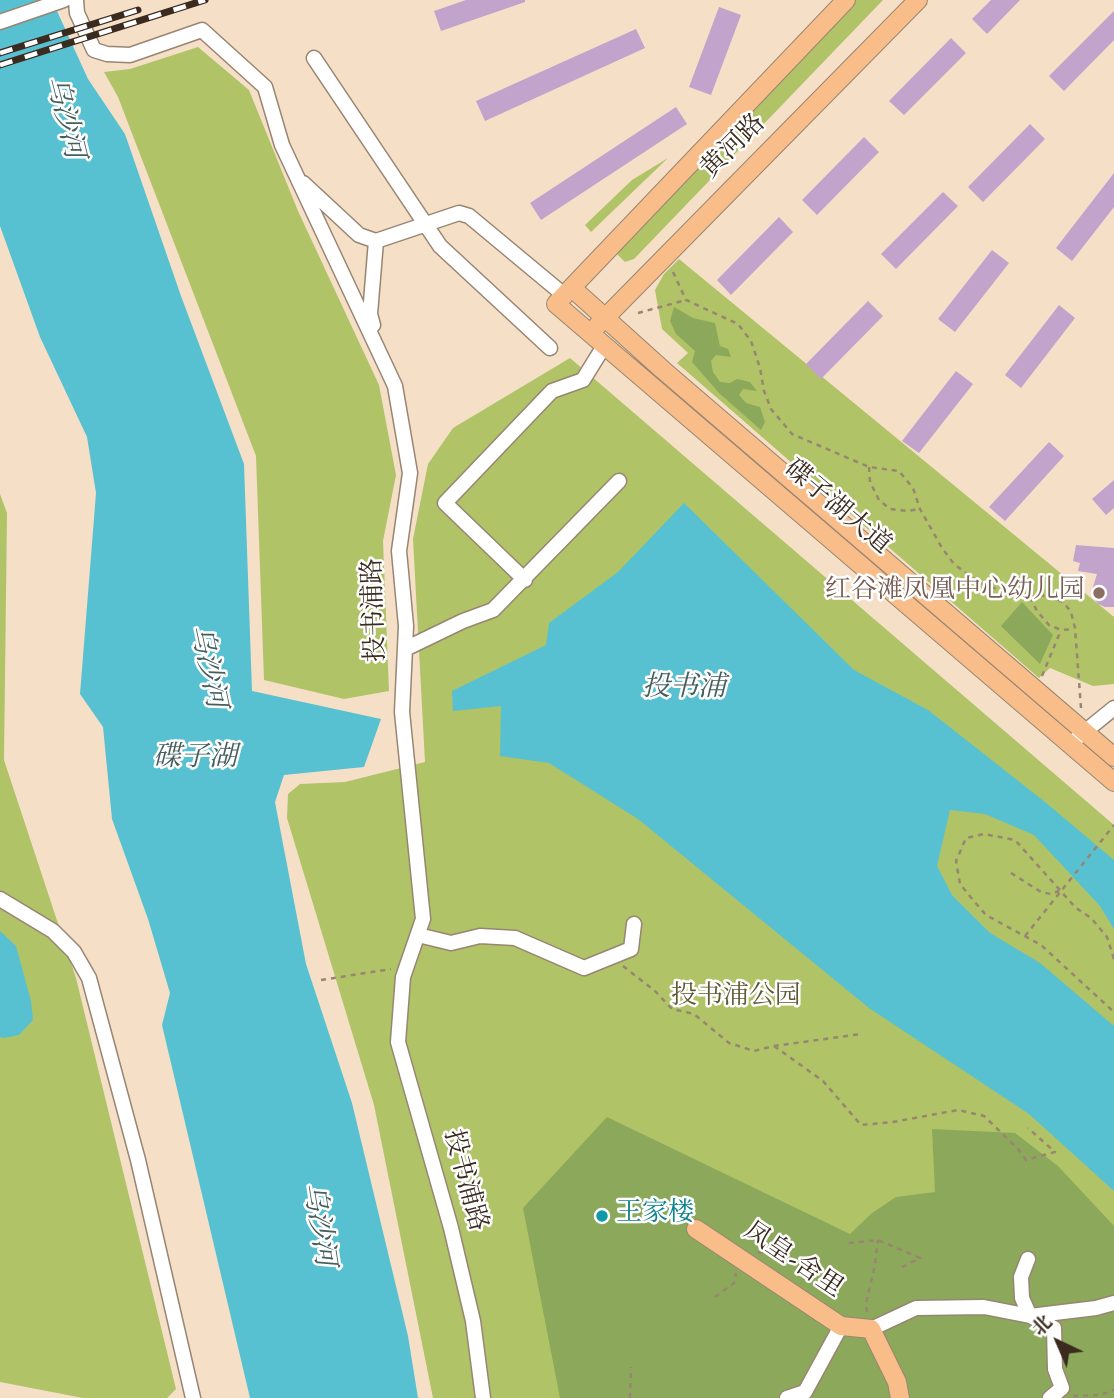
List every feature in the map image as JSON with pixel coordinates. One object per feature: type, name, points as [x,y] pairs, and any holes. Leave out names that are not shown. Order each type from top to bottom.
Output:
[{"type":"main road","name":"黄河路","points":[[564,296],[846,0]]},
{"type":"main road","name":"黄河路","points":[[590,333],[918,0]]},
{"type":"main road","name":"碟子湖大道","points":[[564,296],[605,318],[1036,691],[1114,782]]},
{"type":"main road","name":"碟子湖大道","points":[[564,296],[590,333],[604,346],[1077,738],[1114,757]]},
{"type":"main road","name":"凤皇-舍里","points":[[696,1229],[841,1326],[871,1329]]},
{"type":"main road","points":[[871,1329],[897,1382],[900,1398]]},
{"type":"street","name":"投书浦路","points":[[76,0],[77,13],[94,50],[107,54],[130,55],[202,30],[265,87],[282,145],[395,386],[410,473],[399,551],[406,626],[402,712],[423,919],[403,977],[398,1042],[464,1282],[473,1321],[483,1398]]},
{"type":"street","points":[[0,22],[58,2]]},
{"type":"street","points":[[314,58],[440,246],[550,348]]},
{"type":"street","points":[[298,178],[359,235],[376,241],[458,213],[469,216],[564,296]]},
{"type":"street","points":[[376,241],[370,314],[395,386]]},
{"type":"street","points":[[525,580],[444,503],[552,391],[583,380],[604,346]]},
{"type":"street","points":[[405,649],[493,610],[619,481]]},
{"type":"street","points":[[1077,738],[1114,708]]},
{"type":"street","points":[[0,899],[53,931],[74,951],[89,978],[138,1160],[193,1398]]},
{"type":"street","points":[[418,935],[451,943],[480,936],[514,938],[584,968],[631,949],[634,924]]},
{"type":"street","points":[[1028,1259],[1021,1277],[1022,1298],[1030,1316]]},
{"type":"street","points":[[1030,1316],[1096,1308],[1114,1303]]},
{"type":"street","points":[[871,1329],[916,1308],[984,1307],[1030,1316],[1054,1328],[1055,1369],[1062,1388],[1050,1398]]},
{"type":"street","points":[[787,1398],[805,1392],[841,1326]]},
{"type":"path","points":[[666,257],[686,299],[738,324],[751,341],[771,409],[792,435],[869,467],[899,471],[914,488],[920,509],[942,548],[954,564],[970,576],[985,585],[1030,597],[1050,595],[1064,603],[1071,612],[1075,628],[1077,738]]},
{"type":"path","points":[[638,313],[686,299]]},
{"type":"path","points":[[869,467],[870,482],[879,500],[890,509],[920,509]]},
{"type":"path","points":[[1030,597],[1049,625],[1061,630],[1075,628]]},
{"type":"path","points":[[1036,691],[1061,630]]},
{"type":"path","points":[[1025,936],[1114,825]]},
{"type":"path","points":[[1114,959],[1107,937],[1091,918],[1059,891],[1037,862],[1015,840],[984,834],[966,838],[956,861],[960,884],[986,915],[1050,953],[1114,1012]]},
{"type":"path","points":[[1011,873],[1041,892],[1051,894],[1059,891]]},
{"type":"path","points":[[614,956],[632,975],[655,991],[673,1009],[694,1014],[729,1043],[754,1051],[860,1034]]},
{"type":"path","points":[[321,980],[407,966]]},
{"type":"path","points":[[774,1046],[823,1081],[861,1125],[958,1110],[984,1116],[1026,1160],[1055,1152],[1028,1128]]},
{"type":"path","points":[[849,1243],[878,1240],[920,1258],[898,1269]]},
{"type":"path","points":[[871,1329],[866,1303],[878,1240]]},
{"type":"path","points":[[631,1367],[631,1398]]},
{"type":"path","points":[[1062,1388],[1075,1398],[1114,1391]]},
{"type":"green space","points":[[854,0],[883,0],[634,259],[625,262],[616,253]]},
{"type":"green space","points":[[198,47],[249,90],[298,211],[379,385],[396,475],[383,541],[389,691],[344,699],[264,680],[256,456],[118,97],[104,72],[130,69]]},
{"type":"green space","points":[[668,158],[591,232],[585,225],[632,180]]},
{"type":"green space","points":[[679,259],[1114,617],[1114,684],[1093,686],[1050,668],[1039,678],[677,363],[688,353],[662,329],[655,290],[664,274]]},
{"type":"green space","points":[[674,307],[693,318],[715,323],[720,346],[728,349],[731,357],[716,355],[711,361],[713,372],[720,382],[730,383],[737,379],[750,382],[757,391],[743,389],[739,395],[746,403],[760,407],[765,422],[761,430],[719,393],[692,362],[695,351],[676,334],[670,321]]},
{"type":"green space","name":"投书浦公园","points":[[570,358],[1114,825],[1114,1398],[433,1398],[374,1105],[287,818],[288,794],[300,784],[345,782],[425,762],[413,539],[428,464],[453,428]]},
{"type":"green space","points":[[0,494],[7,513],[4,760],[76,978],[176,1389],[167,1398],[83,1398],[0,1382]]},
{"type":"green space","points":[[1022,602],[1053,635],[1040,664],[1001,626]]},
{"type":"green space","points":[[607,1117],[850,1234],[872,1213],[896,1197],[935,1192],[932,1129],[1015,1133],[1058,1166],[1114,1226],[1114,1398],[560,1398],[523,1208]]},
{"type":"water","name":"碟子湖","points":[[0,0],[52,0],[88,79],[125,134],[181,296],[244,464],[252,691],[381,719],[364,767],[284,775],[275,802],[306,964],[352,1103],[408,1336],[418,1398],[250,1398],[162,1025],[170,993],[148,919],[112,819],[103,727],[80,694],[96,493],[87,437],[40,337],[0,226]]},
{"type":"water","name":"投书浦","points":[[684,503],[854,670],[928,710],[1114,860],[1114,929],[1100,906],[1034,835],[985,814],[950,810],[937,866],[952,895],[990,933],[1040,963],[1114,1026],[1114,1191],[1029,1114],[869,1008],[638,819],[549,763],[500,756],[501,706],[453,711],[452,691],[546,645],[549,623],[618,572]]},
{"type":"water","points":[[0,931],[16,946],[31,1001],[33,1020],[19,1035],[4,1038],[0,1037]]},
{"type":"building","points":[[466,0],[525,2],[441,31],[434,11]]},
{"type":"building","points":[[991,0],[1020,0],[987,34],[972,19]]},
{"type":"building","points":[[719,7],[741,15],[711,95],[689,87]]},
{"type":"building","points":[[1114,11],[1114,40],[1064,91],[1049,76]]},
{"type":"building","points":[[636,29],[645,48],[485,121],[476,101]]},
{"type":"building","points":[[951,38],[966,53],[904,115],[889,101]]},
{"type":"building","points":[[676,107],[687,124],[541,220],[530,203]]},
{"type":"building","points":[[1030,124],[1045,139],[983,202],[968,187]]},
{"type":"building","points":[[864,137],[879,152],[817,215],[802,200]]},
{"type":"building","points":[[1114,173],[1114,207],[1072,261],[1056,248]]},
{"type":"building","points":[[943,192],[958,206],[896,269],[881,254]]},
{"type":"building","points":[[779,217],[793,232],[731,295],[717,280]]},
{"type":"building","points":[[992,250],[1009,263],[955,332],[938,319]]},
{"type":"building","points":[[868,301],[883,316],[821,379],[806,364]]},
{"type":"building","points":[[1059,305],[1075,318],[1021,388],[1005,375]]},
{"type":"building","points":[[956,371],[973,384],[919,453],[902,441]]},
{"type":"building","points":[[1049,442],[1064,456],[1005,521],[989,507]]},
{"type":"building","points":[[1114,480],[1114,508],[1106,515],[1092,499]]},
{"type":"building","points":[[1076,545],[1114,548],[1114,607],[1098,604],[1093,597],[1092,590],[1097,574],[1078,571],[1080,563],[1073,561]]},
{"type":"railway","points":[[0,65],[205,0]]},
{"type":"railway","points":[[0,53],[138,10]]},
{"type":"place","name":"红谷滩凤凰中心幼儿园","points":[[1099,593]]},
{"type":"place","name":"王家楼","points":[[602,1216]]},
{"type":"water label","name":"乌沙河","points":[[62,118]]},
{"type":"water label","name":"乌沙河","points":[[205,667]]},
{"type":"water label","name":"乌沙河","points":[[316,1225]]}]
